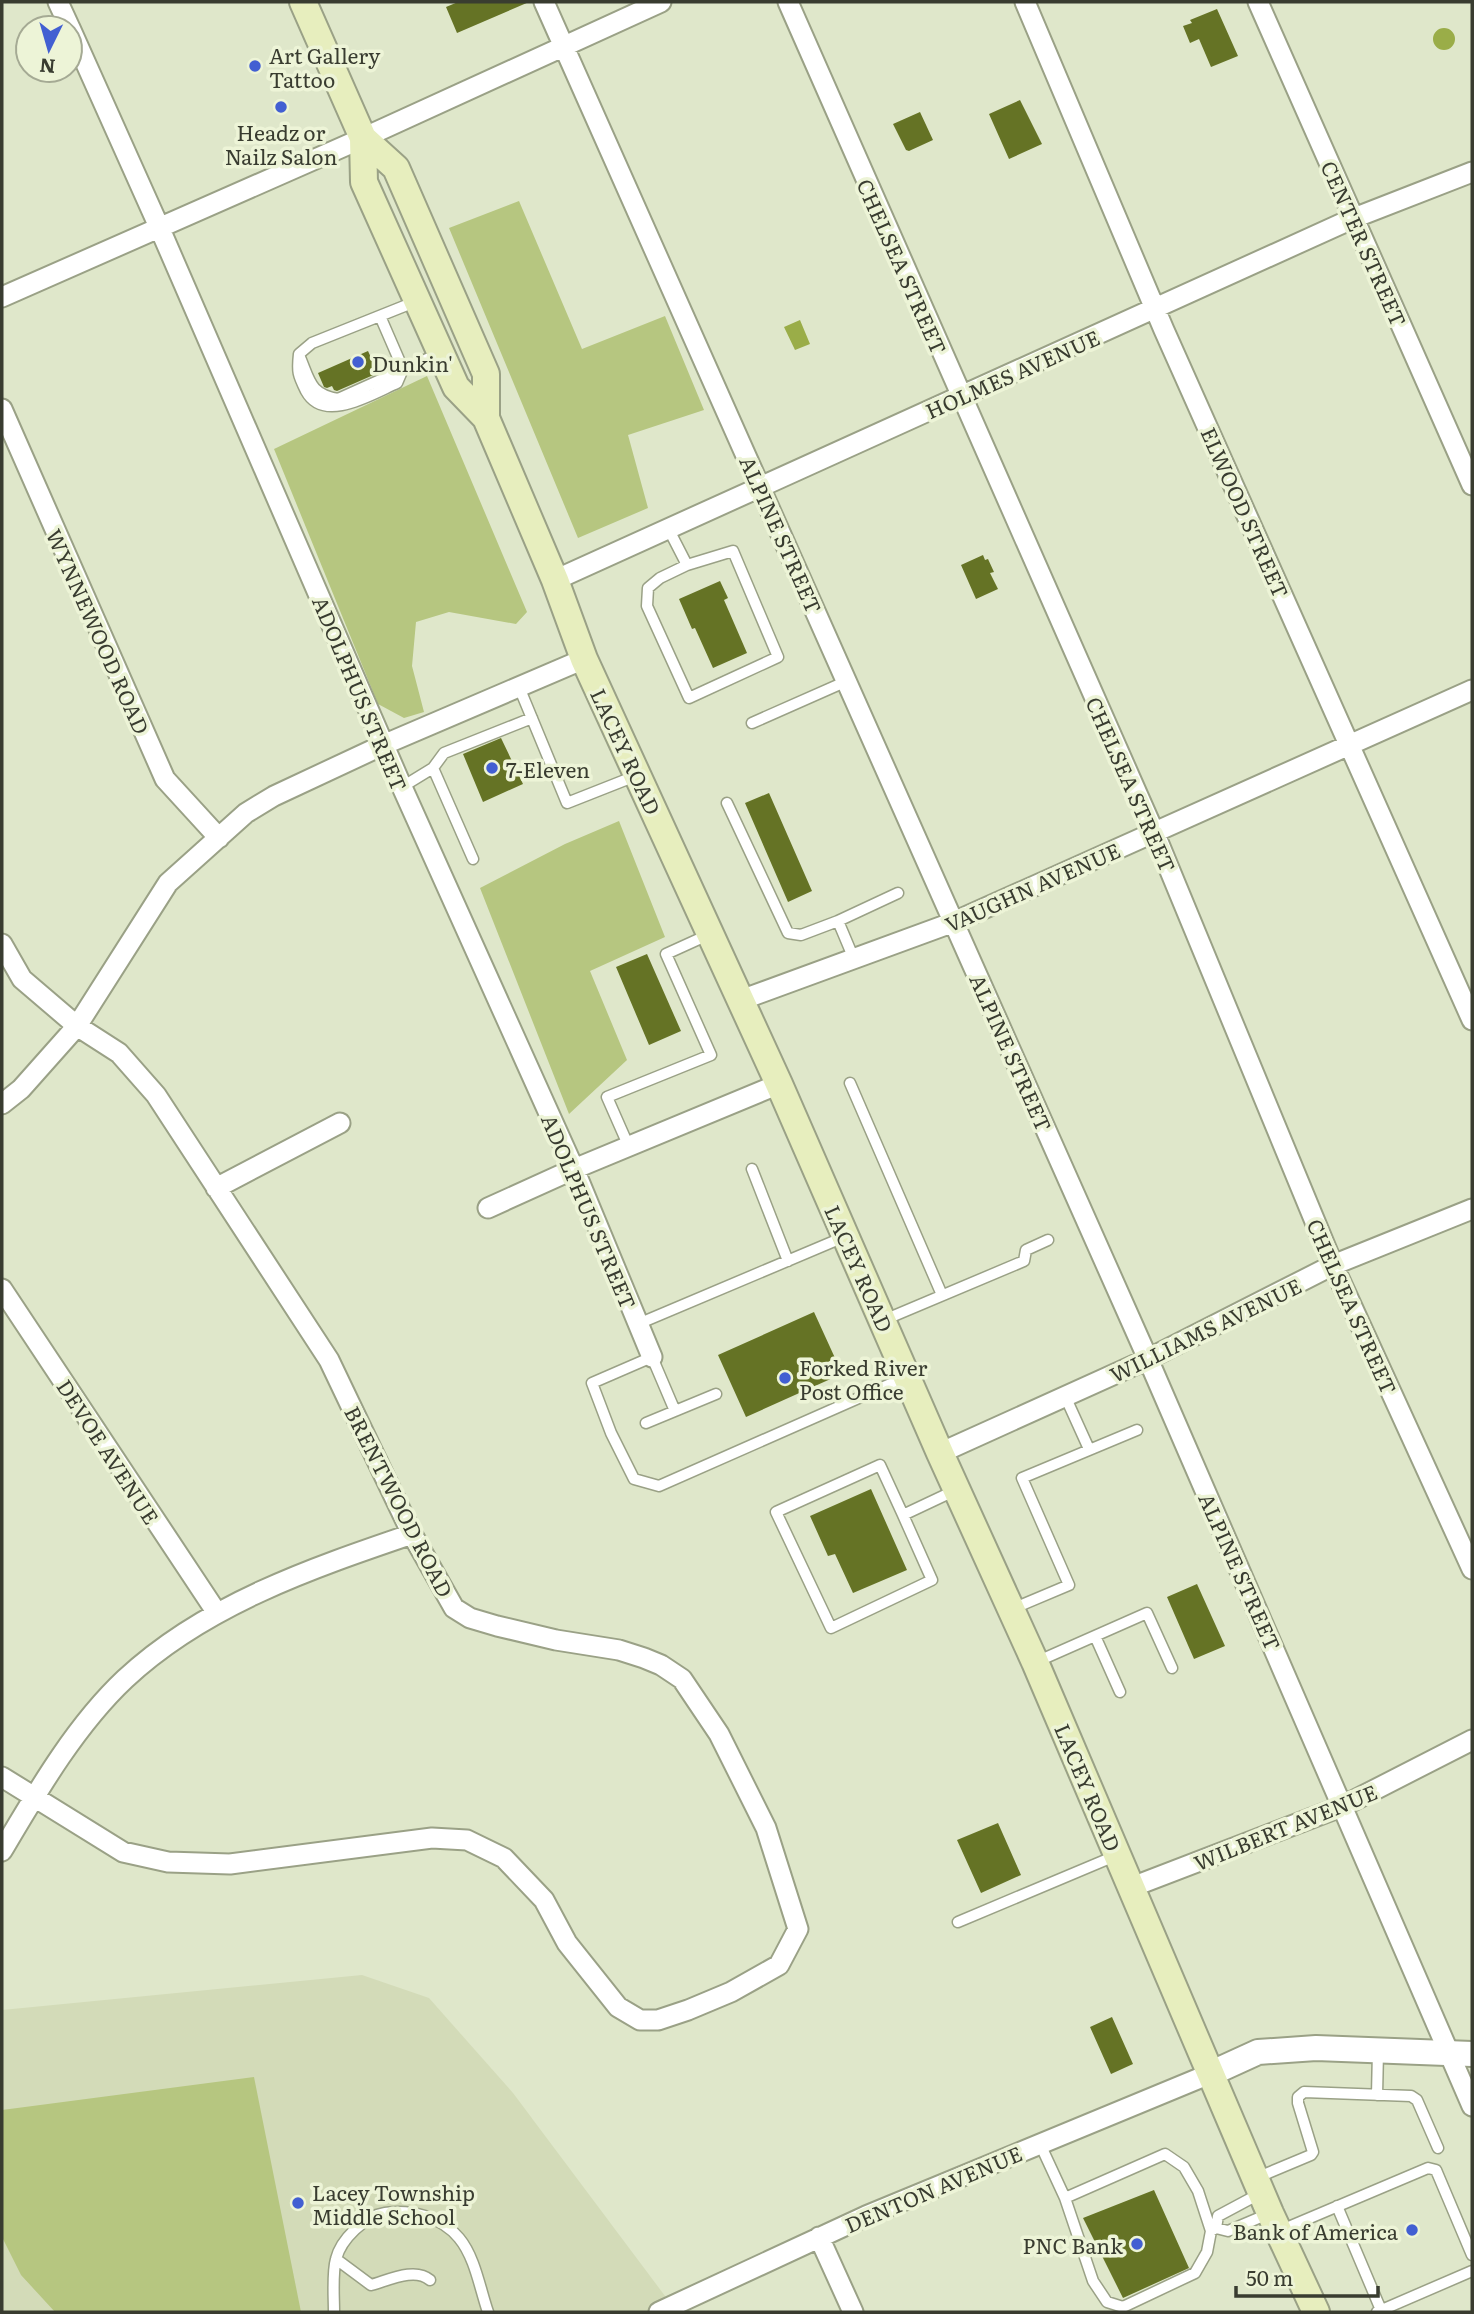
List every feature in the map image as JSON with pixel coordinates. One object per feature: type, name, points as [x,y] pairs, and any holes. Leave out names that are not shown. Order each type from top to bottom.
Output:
[{"type":"main road","name":"LACEY ROAD","points":[[303,2],[363,138],[364,182],[456,387],[486,418],[555,580],[584,659],[779,1084],[940,1453],[1012,1610],[1266,2204],[1316,2312]]},
{"type":"main road","name":"LACEY ROAD","points":[[363,138],[396,168],[486,373],[486,418]]},
{"type":"street","name":"ALPINE STREET","points":[[544,2],[1148,1359],[1472,2106]]},
{"type":"street","points":[[2,297],[160,229],[661,2]]},
{"type":"street","name":"CHELSEA STREET","points":[[788,2],[1154,832],[1333,1265],[1472,1569]]},
{"type":"street","name":"ELWOOD STREET","points":[[1025,2],[1155,309],[1472,1020]]},
{"type":"street","name":"CENTER STREET","points":[[1258,2],[1472,485]]},
{"type":"street","name":"ADOLPHUS STREET","points":[[84,59],[401,787],[574,1169],[652,1357]]},
{"type":"street","name":"HOLMES AVENUE","points":[[555,580],[1354,218],[1472,172]]},
{"type":"street","name":"WYNNEWOOD ROAD","points":[[2,409],[164,779],[219,838]]},
{"type":"street","points":[[2,1104],[21,1089],[77,1026],[168,883],[246,813],[274,796],[383,745],[584,659]]},
{"type":"street","name":"VAUGHN AVENUE","points":[[741,1000],[954,922],[1472,690]]},
{"type":"street","name":"BRENTWOOD ROAD","points":[[2,944],[22,979],[77,1026],[119,1053],[156,1095],[329,1360],[412,1534],[454,1608],[470,1618],[555,1640],[619,1650],[661,1665],[682,1679],[719,1734],[766,1828],[798,1929],[779,1965],[731,1992],[688,2010],[657,2020],[640,2020],[618,2007],[567,1942],[544,1900],[504,1858],[467,1840],[432,1838],[230,1864],[168,1862],[122,1852],[2,1777]]},
{"type":"street","points":[[488,1208],[574,1169],[779,1084]]},
{"type":"street","points":[[216,1188],[340,1123]]},
{"type":"street","name":"WILLIAMS AVENUE","points":[[940,1453],[1148,1359],[1333,1265],[1472,1209]]},
{"type":"street","name":"DEVOE AVENUE","points":[[2,1289],[217,1613]]},
{"type":"street","points":[[2,1851],[90,1716],[125,1679],[160,1650],[217,1613],[326,1563],[412,1534]]},
{"type":"street","name":"WILBERT AVENUE","points":[[1132,1887],[1343,1806],[1472,1741]]},
{"type":"street","points":[[1212,2073],[1258,2052],[1316,2048],[1472,2054]]},
{"type":"street","name":"DENTON AVENUE","points":[[659,2312],[818,2237],[1212,2073]]},
{"type":"street","points":[[818,2237],[853,2312]]},
{"type":"lane","points":[[417,301],[312,343],[299,354],[315,391],[324,397],[338,399],[441,352]]},
{"type":"lane","points":[[380,316],[403,369]]},
{"type":"lane","points":[[668,528],[687,565]]},
{"type":"lane","points":[[733,551],[778,657],[689,698],[647,606],[648,588],[660,578],[687,565],[733,551]]},
{"type":"lane","points":[[752,723],[847,681]]},
{"type":"lane","points":[[519,687],[567,803],[638,775]]},
{"type":"lane","points":[[401,787],[433,768],[444,753],[532,718]]},
{"type":"lane","points":[[433,768],[472,859]]},
{"type":"lane","points":[[727,803],[788,933],[801,935],[898,893]]},
{"type":"lane","points":[[838,920],[853,959]]},
{"type":"lane","points":[[629,1147],[607,1097],[711,1055],[666,954],[710,933]]},
{"type":"lane","points":[[850,1083],[943,1296]]},
{"type":"lane","points":[[752,1169],[788,1261]]},
{"type":"lane","points":[[638,1324],[846,1237]]},
{"type":"lane","points":[[883,1320],[1024,1261],[1026,1250],[1048,1240]]},
{"type":"lane","points":[[675,1411],[652,1357],[592,1382],[611,1433],[634,1479],[659,1486],[908,1376]]},
{"type":"lane","points":[[646,1423],[716,1394]]},
{"type":"lane","points":[[1065,1396],[1089,1450]]},
{"type":"lane","points":[[1012,1610],[1069,1586],[1022,1478],[1137,1430]]},
{"type":"lane","points":[[880,1465],[903,1515],[932,1580],[831,1628],[776,1512],[880,1465]]},
{"type":"lane","points":[[903,1515],[957,1490]]},
{"type":"lane","points":[[1035,1662],[1147,1613],[1171,1668]]},
{"type":"lane","points":[[1095,1636],[1120,1692]]},
{"type":"lane","points":[[958,1922],[1118,1855]]},
{"type":"lane","points":[[1377,2095],[1378,2051]]},
{"type":"lane","points":[[1213,2230],[1228,2231],[1266,2204],[1313,2152],[1297,2103],[1298,2096],[1304,2092],[1411,2096],[1417,2100],[1438,2148]]},
{"type":"lane","points":[[1040,2144],[1065,2198],[1093,2281],[1107,2302],[1123,2307],[1195,2273],[1207,2252],[1218,2216],[1266,2204],[1337,2206],[1428,2168],[1436,2170],[1472,2255]]},
{"type":"lane","points":[[1065,2198],[1165,2154],[1184,2166],[1198,2191],[1213,2230]]},
{"type":"lane","points":[[1337,2206],[1379,2311],[1472,2271]]},
{"type":"lane","points":[[334,2312],[336,2259],[346,2238],[363,2223],[383,2213],[408,2213],[429,2217],[445,2225],[459,2238],[467,2251],[488,2312]]},
{"type":"lane","points":[[336,2259],[371,2285],[414,2273],[430,2280]]},
{"type":"shaded area","points":[[1444,28],[1452,31],[1455,39],[1452,47],[1444,50],[1436,47],[1433,39],[1436,31]]},
{"type":"shaded area","points":[[519,201],[582,349],[665,316],[704,410],[628,435],[648,508],[578,538],[449,228]]},
{"type":"shaded area","points":[[800,320],[810,344],[795,350],[784,327]]},
{"type":"shaded area","points":[[427,376],[527,612],[516,624],[449,612],[416,622],[412,666],[424,712],[404,718],[378,704],[274,449]]},
{"type":"shaded area","points":[[619,821],[665,937],[590,971],[627,1060],[569,1114],[480,888],[565,844]]},
{"type":"shaded area","name":"Lacey Township Middle School","points":[[362,1975],[429,1998],[513,2093],[677,2312],[2,2312],[2,2010]]},
{"type":"shaded area","points":[[254,2077],[301,2312],[55,2312],[21,2275],[2,2237],[2,2110]]},
{"type":"building","points":[[458,2],[529,2],[457,33],[446,7]]},
{"type":"building","points":[[1217,9],[1238,56],[1211,67],[1199,39],[1190,43],[1183,26],[1192,23],[1190,20]]},
{"type":"building","points":[[1020,100],[1042,144],[1009,159],[989,114]]},
{"type":"building","points":[[920,112],[933,140],[909,151],[893,124]]},
{"type":"building","name":"Dunkin'","points":[[368,351],[378,373],[337,391],[332,386],[324,387],[318,373]]},
{"type":"building","points":[[983,555],[994,572],[990,573],[998,589],[976,599],[961,565]]},
{"type":"building","points":[[720,581],[728,598],[724,600],[747,653],[713,668],[679,599]]},
{"type":"building","name":"7-Eleven","points":[[501,738],[523,784],[483,802],[463,754]]},
{"type":"building","points":[[769,793],[812,891],[788,902],[745,803]]},
{"type":"building","points":[[647,954],[681,1031],[649,1045],[616,967]]},
{"type":"building","points":[[814,1312],[835,1358],[828,1362],[835,1377],[746,1417],[718,1355]]},
{"type":"building","points":[[871,1489],[907,1570],[853,1593],[835,1554],[828,1556],[810,1516]]},
{"type":"building","points":[[1197,1584],[1225,1646],[1194,1659],[1167,1597]]},
{"type":"building","points":[[998,1823],[1021,1875],[981,1893],[957,1840]]},
{"type":"building","points":[[1112,2017],[1133,2064],[1111,2074],[1090,2027]]},
{"type":"building","name":"PNC Bank","points":[[1154,2190],[1189,2268],[1123,2298],[1083,2218]]},
{"type":"place","name":"Art Gallery Tattoo","points":[[255,66]]},
{"type":"place","name":"Headz or Nailz Salon","points":[[281,107]]},
{"type":"place","name":"Dunkin'","points":[[358,362]]},
{"type":"place","name":"7-Eleven","points":[[492,768]]},
{"type":"place","name":"Forked River Post Office","points":[[785,1378]]},
{"type":"place","name":"Lacey Township Middle School","points":[[298,2203]]},
{"type":"place","name":"Bank of America","points":[[1412,2230]]},
{"type":"place","name":"PNC Bank","points":[[1137,2244]]}]
